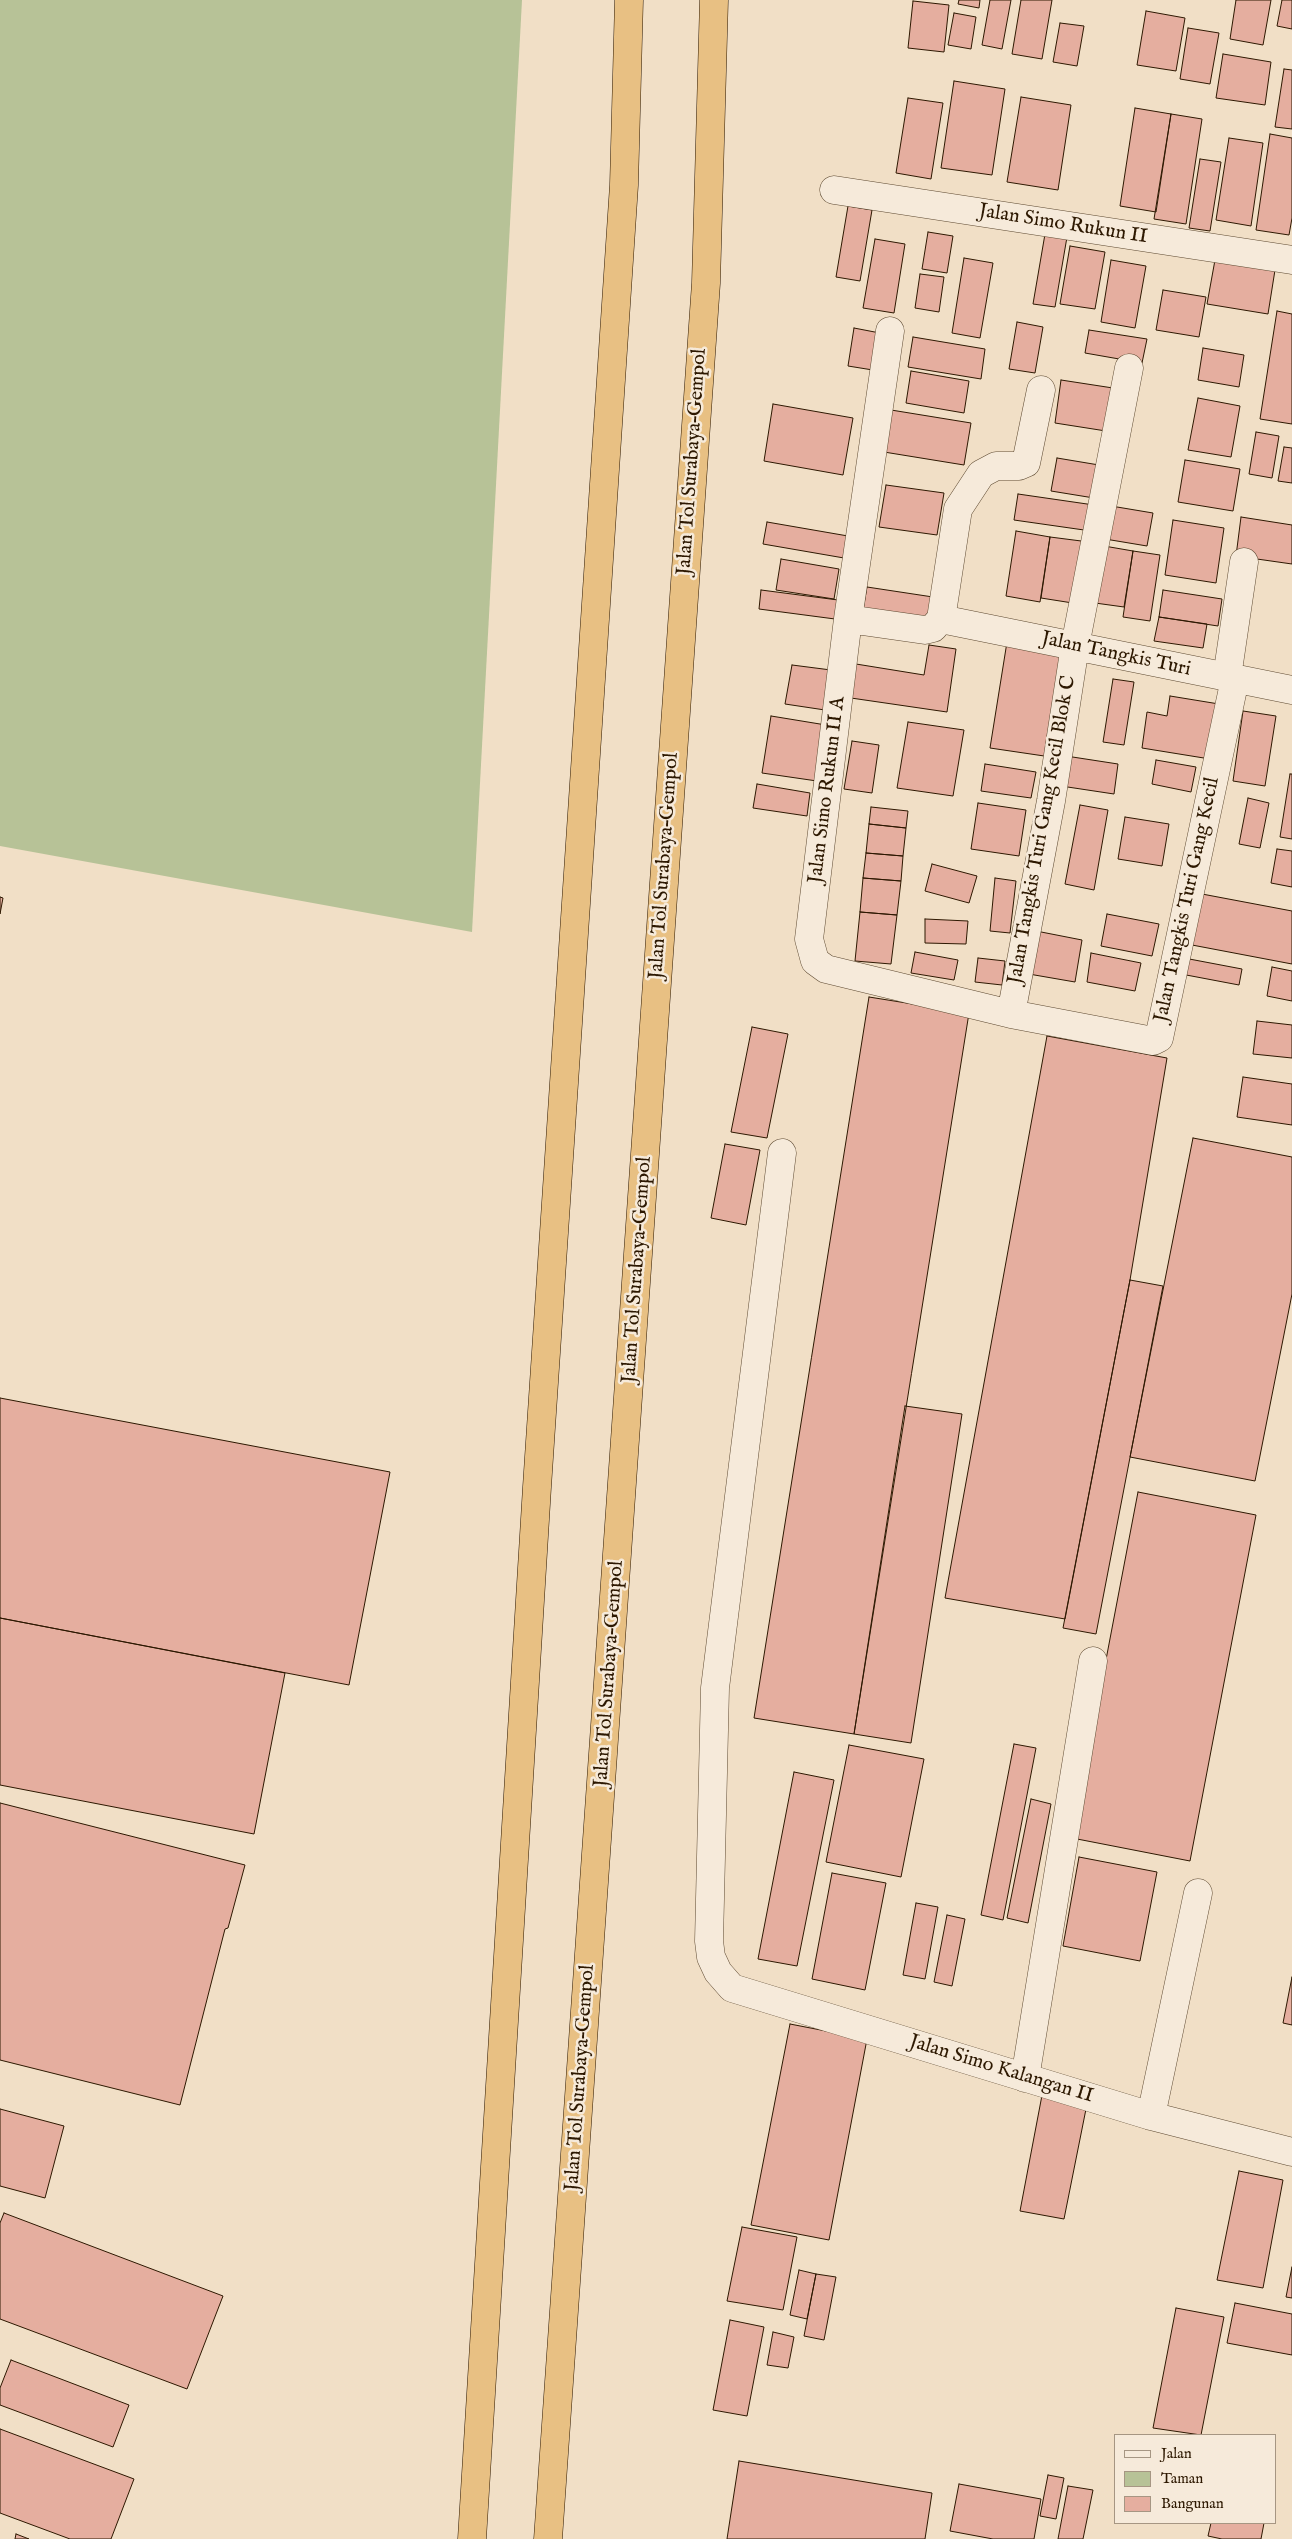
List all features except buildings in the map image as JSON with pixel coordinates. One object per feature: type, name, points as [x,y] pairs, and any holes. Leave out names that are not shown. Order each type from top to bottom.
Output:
[{"type":"highway","points":[[472,2539],[539,1457],[624,185],[628,0]]},
{"type":"highway","name":"Jalan Tol Surabaya–Gempol","points":[[548,2539],[704,303],[714,0]]},
{"type":"street","name":"Jalan Simo Rukun II","points":[[834,190],[1292,260]]},
{"type":"street","name":"Jalan Simo Rukun II A","points":[[815,960],[810,939],[848,619],[890,330]]},
{"type":"street","name":"Jalan Tangkis Turi Gang Kecil Blok C","points":[[1011,1014],[1051,800],[1074,646],[1129,368]]},
{"type":"street","points":[[848,619],[929,630],[941,619],[958,509],[981,474],[996,466],[1019,466],[1026,463],[1041,390]]},
{"type":"street","points":[[1231,678],[1244,562]]},
{"type":"street","name":"Jalan Tangkis Turi","points":[[941,619],[1292,690]]},
{"type":"street","name":"Jalan Tangkis Turi Gang Kecil","points":[[815,960],[826,969],[1011,1014],[1153,1040],[1159,1038],[1231,678]]},
{"type":"street","name":"Jalan Simo Kalangan II","points":[[782,1153],[716,1688],[710,1957],[718,1972],[732,1988],[1151,2116],[1292,2152]]},
{"type":"street","points":[[1025,2078],[1093,1661]]},
{"type":"street","points":[[1151,2116],[1198,1893]]},
{"type":"green space","points":[[0,0],[522,0],[472,932],[0,846]]}]
